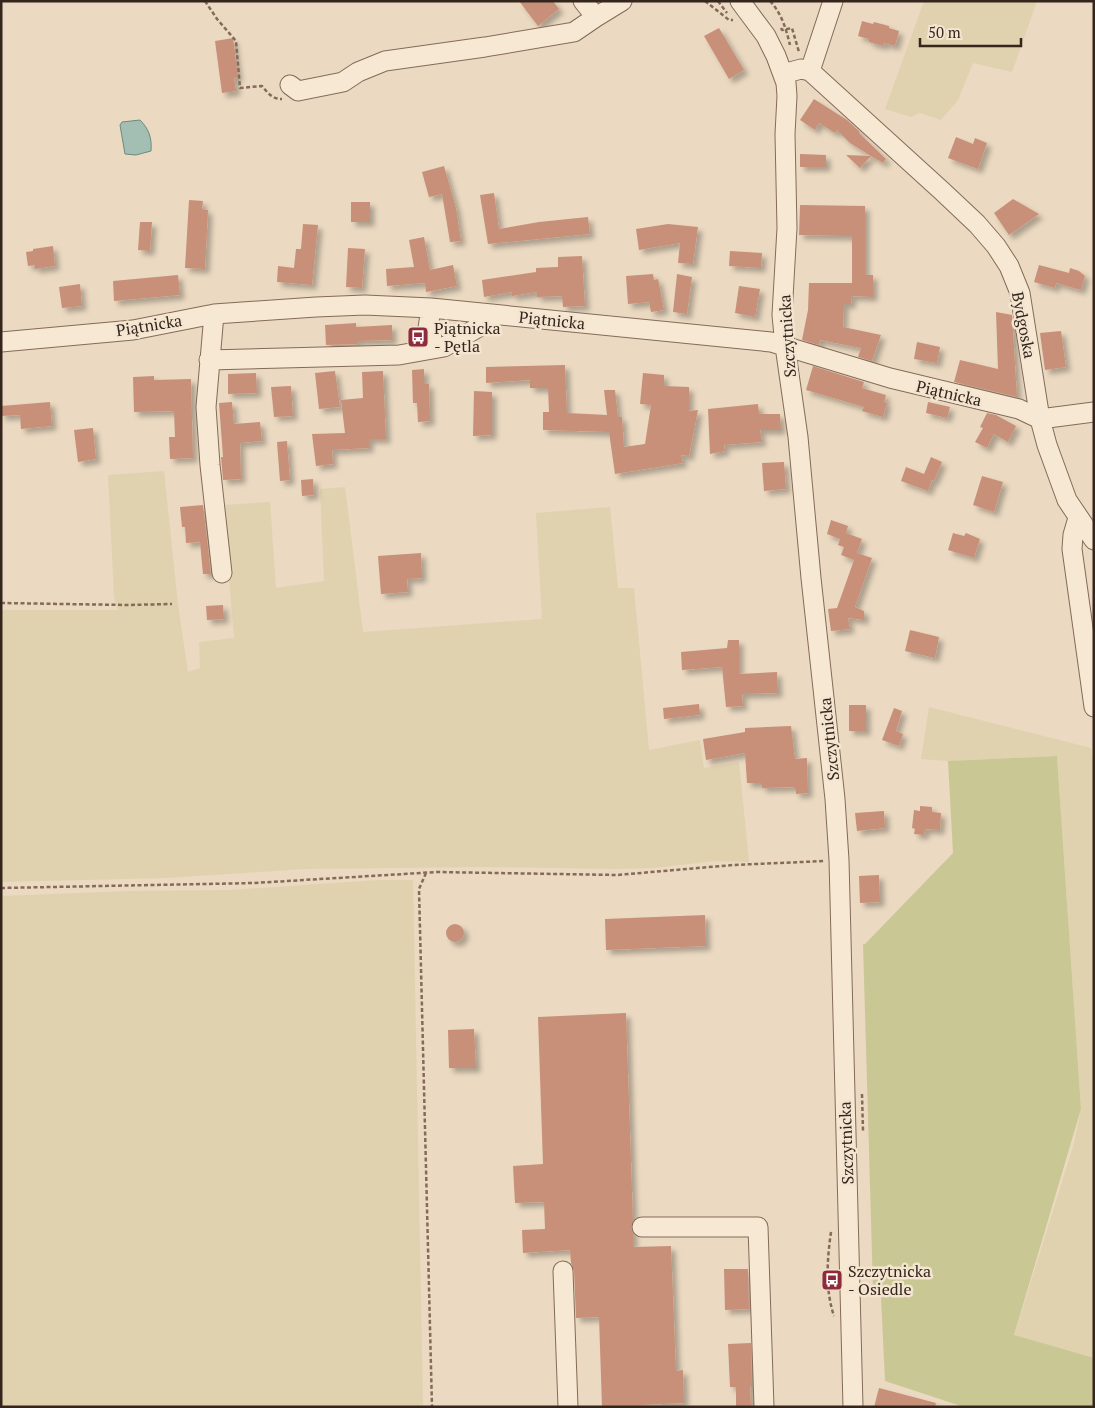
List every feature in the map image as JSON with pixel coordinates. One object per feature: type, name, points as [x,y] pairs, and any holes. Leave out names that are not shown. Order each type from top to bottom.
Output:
[{"type":"street","points":[[583,1],[596,17]]},
{"type":"street","points":[[290,85],[298,91],[343,82],[358,72],[385,61],[574,32],[622,1]]},
{"type":"street","points":[[740,1],[766,36],[783,74],[807,70],[833,1]]},
{"type":"street","name":"Bydgoska","points":[[807,70],[942,191],[996,246],[1009,266],[1020,293],[1040,419],[1047,445],[1067,500],[1094,540]]},
{"type":"street","name":"Szczytnicka","points":[[783,74],[786,82],[787,96],[785,134],[787,228],[782,315],[798,437],[835,799],[839,860],[853,1407]]},
{"type":"street","name":"Piątnicka","points":[[1,342],[133,330],[214,314],[316,306],[365,305],[430,308],[771,342],[890,378],[1019,410],[1040,419],[1094,412]]},
{"type":"street","points":[[430,308],[428,328],[435,348]]},
{"type":"street","points":[[214,314],[206,417],[222,573]]},
{"type":"street","points":[[209,360],[399,355],[444,347],[479,327],[494,314]]},
{"type":"street","points":[[1078,518],[1072,535],[1072,549],[1094,707]]},
{"type":"street","points":[[642,1227],[758,1227],[764,1407]]},
{"type":"street","points":[[563,1271],[568,1407]]},
{"type":"path","points":[[705,1],[729,20],[734,20]]},
{"type":"path","points":[[718,1],[739,25]]},
{"type":"path","points":[[770,1],[776,8],[786,29],[790,46]]},
{"type":"path","points":[[776,23],[782,30],[792,28],[807,70]]},
{"type":"path","points":[[1,603],[73,605],[172,604]]},
{"type":"path","points":[[1,888],[254,883],[426,872],[617,874],[733,865],[839,860]]},
{"type":"path","points":[[426,872],[418,890],[432,1407]]},
{"type":"path","points":[[832,1230],[828,1258],[829,1300],[835,1318]]},
{"type":"shaded area","points":[[924,1],[1037,1],[1012,72],[973,63],[958,100],[941,120],[920,113],[911,117],[885,109]]},
{"type":"shaded area","points":[[140,120],[149,134],[151,151],[136,155],[125,154],[120,125],[122,122]]},
{"type":"shaded area","points":[[164,471],[178,604],[188,672],[200,668],[199,642],[234,638],[223,505],[270,502],[276,588],[324,581],[320,489],[345,487],[363,632],[542,619],[536,513],[610,507],[618,588],[634,588],[649,750],[700,740],[704,768],[739,762],[749,862],[715,861],[654,868],[616,869],[485,867],[306,869],[166,878],[1,882],[1,610],[118,610],[114,597],[108,475]]},
{"type":"shaded area","points":[[929,707],[1091,748],[1094,765],[1094,1358],[1014,1336],[1074,1143],[1081,1109],[1057,756],[948,761],[921,759]]},
{"type":"shaded area","points":[[1057,756],[1081,1109],[1014,1335],[1094,1358],[1094,1407],[964,1407],[885,1381],[881,1298],[873,1289],[863,944],[953,853],[948,761]]},
{"type":"shaded area","points":[[377,880],[413,880],[423,1407],[1,1407],[1,896],[127,891],[231,890]]},
{"type":"building","points":[[519,1],[553,1],[559,9],[538,26]]},
{"type":"building","points":[[862,21],[889,26],[889,28],[899,31],[895,46],[884,43],[883,46],[858,36]]},
{"type":"building","points":[[719,28],[744,70],[729,79],[704,36]]},
{"type":"building","points":[[233,38],[238,77],[234,78],[236,91],[222,93],[215,41]]},
{"type":"building","points":[[814,99],[847,120],[860,132],[886,159],[883,163],[850,143],[837,130],[835,133],[819,123],[815,130],[800,120]]},
{"type":"building","points":[[956,137],[973,144],[975,138],[987,143],[978,169],[948,158]]},
{"type":"building","points":[[800,154],[826,155],[826,167],[800,167]]},
{"type":"building","points":[[846,155],[871,156],[860,168]]},
{"type":"building","points":[[444,166],[456,208],[461,241],[450,242],[442,194],[429,197],[422,172]]},
{"type":"building","points":[[494,193],[499,229],[539,222],[588,217],[590,234],[488,244],[480,195]]},
{"type":"building","points":[[1013,199],[1039,214],[1009,235],[994,213]]},
{"type":"building","points":[[189,200],[203,201],[202,209],[208,210],[205,269],[185,268]]},
{"type":"building","points":[[351,202],[370,202],[370,222],[351,222]]},
{"type":"building","points":[[800,205],[865,206],[865,275],[873,275],[873,297],[852,296],[851,304],[844,304],[843,327],[881,335],[872,361],[858,357],[861,348],[820,340],[819,345],[802,340],[808,310],[809,283],[852,283],[852,236],[799,235]]},
{"type":"building","points":[[140,222],[152,222],[150,251],[138,250]]},
{"type":"building","points":[[303,224],[318,225],[312,285],[277,282],[278,266],[294,268],[296,249],[301,249]]},
{"type":"building","points":[[668,224],[698,227],[693,264],[678,263],[680,243],[639,250],[636,229]]},
{"type":"building","points":[[424,237],[430,270],[453,265],[457,286],[426,292],[425,283],[387,286],[386,269],[414,267],[409,240]]},
{"type":"building","points":[[53,246],[55,266],[35,269],[35,265],[28,266],[26,252]]},
{"type":"building","points":[[348,248],[365,249],[362,288],[346,287]]},
{"type":"building","points":[[730,251],[762,253],[761,268],[729,266]]},
{"type":"building","points":[[582,256],[585,306],[563,307],[562,296],[537,297],[537,292],[512,296],[512,292],[484,297],[482,280],[536,272],[536,268],[558,267],[558,257]]},
{"type":"building","points":[[1039,265],[1069,273],[1070,268],[1079,271],[1085,276],[1081,290],[1056,283],[1055,288],[1034,282]]},
{"type":"building","points":[[653,274],[654,280],[658,279],[664,310],[651,312],[649,302],[628,304],[626,276]]},
{"type":"building","points":[[677,274],[692,277],[687,314],[673,312]]},
{"type":"building","points":[[178,275],[180,295],[114,301],[113,281]]},
{"type":"building","points":[[80,284],[82,306],[62,308],[59,287]]},
{"type":"building","points":[[739,286],[760,289],[755,317],[735,313]]},
{"type":"building","points":[[996,312],[1012,315],[1017,397],[954,382],[960,360],[998,369]]},
{"type":"building","points":[[356,323],[356,327],[392,325],[392,340],[357,341],[357,344],[326,345],[325,325]]},
{"type":"building","points":[[1061,331],[1066,367],[1045,370],[1040,333]]},
{"type":"building","points":[[917,342],[940,347],[937,363],[914,359]]},
{"type":"building","points":[[565,365],[567,413],[607,415],[604,390],[615,390],[618,417],[622,417],[624,447],[645,444],[651,405],[640,404],[643,373],[664,375],[664,386],[689,387],[689,411],[698,410],[689,456],[681,455],[683,463],[615,474],[609,432],[543,430],[543,412],[549,412],[548,388],[530,388],[530,380],[486,383],[486,367]]},
{"type":"building","points":[[813,366],[864,382],[862,388],[886,395],[884,402],[887,403],[883,417],[862,411],[864,407],[806,390]]},
{"type":"building","points":[[424,369],[424,384],[429,384],[430,421],[418,422],[417,403],[413,403],[412,370]]},
{"type":"building","points":[[335,371],[340,407],[319,409],[315,373]]},
{"type":"building","points":[[383,371],[386,439],[369,439],[369,448],[332,450],[333,464],[316,466],[312,434],[345,433],[341,400],[363,398],[362,372]]},
{"type":"building","points":[[256,373],[257,393],[228,394],[228,374]]},
{"type":"building","points":[[154,376],[154,380],[191,379],[193,458],[170,459],[169,437],[175,437],[174,411],[134,412],[133,377]]},
{"type":"building","points":[[291,386],[293,416],[274,417],[271,387]]},
{"type":"building","points":[[474,391],[492,392],[492,435],[473,436]]},
{"type":"building","points":[[50,402],[52,426],[21,429],[20,415],[1,416],[1,406]]},
{"type":"building","points":[[232,402],[234,424],[260,422],[262,441],[240,443],[241,479],[223,480],[219,403]]},
{"type":"building","points":[[928,402],[950,407],[947,418],[926,413]]},
{"type":"building","points":[[758,404],[759,414],[780,414],[781,430],[760,430],[762,442],[724,445],[725,451],[710,454],[708,409]]},
{"type":"building","points":[[987,413],[996,415],[1016,426],[1008,442],[994,434],[987,448],[975,442],[983,428],[980,427]]},
{"type":"building","points":[[93,428],[96,459],[78,462],[74,430]]},
{"type":"building","points":[[287,441],[290,480],[280,481],[277,442]]},
{"type":"building","points":[[931,457],[942,462],[928,491],[901,481],[906,467],[924,474]]},
{"type":"building","points":[[784,462],[786,489],[764,491],[762,463]]},
{"type":"building","points":[[982,476],[1003,482],[994,512],[973,505]]},
{"type":"building","points":[[313,479],[314,495],[302,496],[301,480]]},
{"type":"building","points":[[203,505],[211,574],[203,574],[200,542],[186,543],[185,527],[182,527],[180,507]]},
{"type":"building","points":[[831,520],[848,526],[846,533],[862,539],[857,553],[872,558],[855,607],[864,611],[864,620],[848,618],[850,629],[831,631],[828,609],[837,608],[854,560],[841,555],[844,547],[838,545],[840,539],[827,534]]},
{"type":"building","points":[[953,533],[964,536],[966,533],[980,539],[974,558],[948,550]]},
{"type":"building","points":[[421,553],[422,578],[407,579],[408,592],[381,594],[378,556]]},
{"type":"building","points":[[223,605],[224,619],[207,620],[206,606]]},
{"type":"building","points":[[910,630],[939,637],[935,658],[905,651]]},
{"type":"building","points":[[728,640],[739,640],[739,674],[777,672],[778,693],[742,694],[743,706],[726,707],[722,667],[682,670],[681,652],[727,648]]},
{"type":"building","points":[[699,704],[700,715],[664,719],[663,708]]},
{"type":"building","points":[[849,705],[866,705],[866,731],[849,731]]},
{"type":"building","points":[[894,708],[902,711],[896,731],[903,734],[899,746],[882,740]]},
{"type":"building","points":[[791,726],[795,759],[807,758],[808,793],[796,794],[795,787],[762,788],[761,783],[747,783],[745,753],[706,760],[703,739],[745,732],[745,728]]},
{"type":"building","points":[[920,806],[932,807],[932,812],[941,813],[940,830],[925,829],[924,835],[914,834],[915,829],[912,828],[914,810],[920,811]]},
{"type":"building","points":[[884,811],[885,828],[857,831],[855,813]]},
{"type":"building","points":[[879,875],[880,902],[860,903],[859,876]]},
{"type":"building","points":[[705,915],[706,946],[606,950],[605,919]]},
{"type":"building","points":[[451,924],[459,924],[464,929],[462,940],[451,942],[446,937],[446,929]]},
{"type":"building","points":[[626,1013],[633,1247],[671,1246],[676,1371],[683,1370],[684,1403],[640,1405],[640,1407],[602,1407],[599,1317],[576,1318],[574,1271],[570,1250],[523,1253],[522,1230],[545,1229],[544,1202],[515,1203],[513,1166],[543,1164],[538,1017]]},
{"type":"building","points":[[474,1029],[476,1068],[449,1068],[448,1030]]},
{"type":"building","points":[[724,1269],[748,1269],[749,1309],[725,1310]]},
{"type":"building","points":[[751,1343],[751,1407],[736,1407],[736,1387],[730,1387],[728,1344]]},
{"type":"building","points":[[879,1388],[936,1403],[935,1407],[874,1407]]},
{"type":"place","name":"Piątnicka - Pętla","points":[[418,337]]},
{"type":"place","name":"Szczytnicka - Osiedle","points":[[832,1280]]}]
